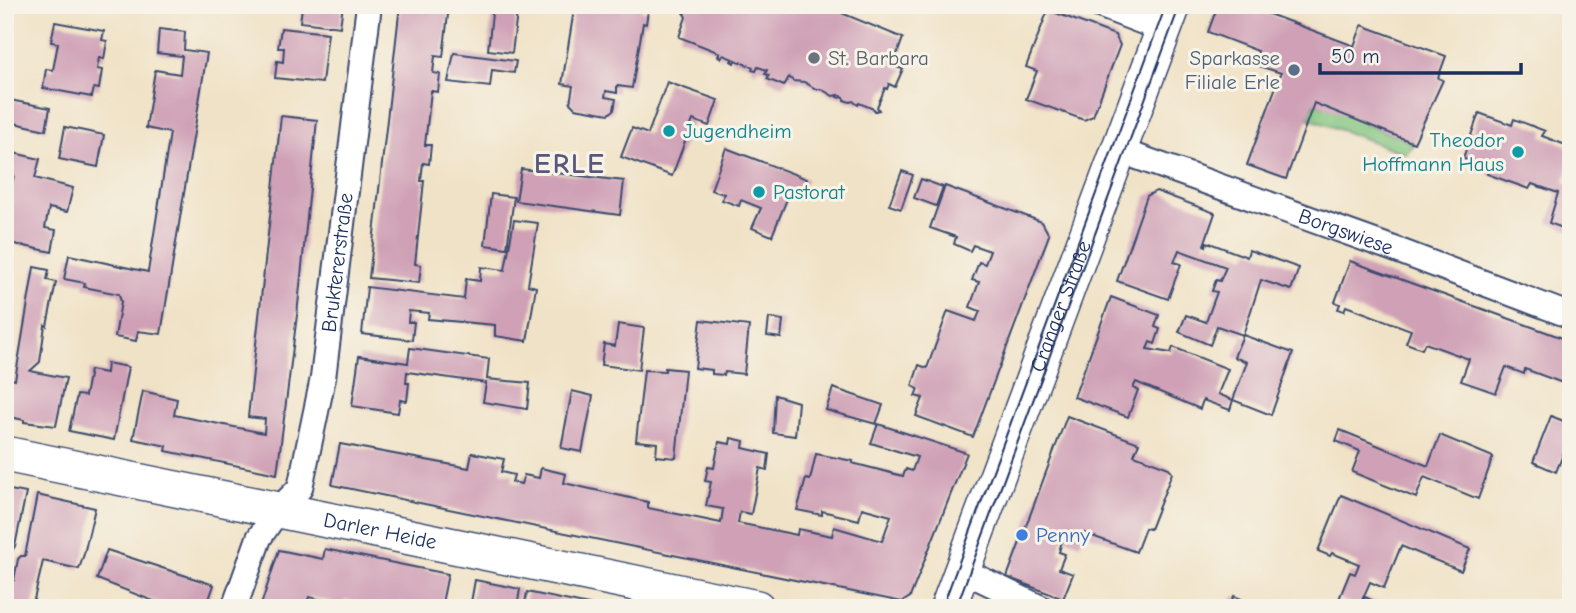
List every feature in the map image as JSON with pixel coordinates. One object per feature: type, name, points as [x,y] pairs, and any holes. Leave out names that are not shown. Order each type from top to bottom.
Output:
[{"type":"street","name":"Bruktererstraße","points":[[234,608],[259,538],[278,510],[300,488],[323,378],[369,5]]},
{"type":"street","points":[[1099,5],[1168,18]]},
{"type":"street","name":"Cranger Straße","points":[[948,608],[1168,18]]},
{"type":"street","name":"Borgswiese","points":[[1118,150],[1571,316]]},
{"type":"street","name":"Darler Heide","points":[[5,454],[757,608]]},
{"type":"street","points":[[962,570],[1041,608]]},
{"type":"green space","points":[[1314,103],[1365,121],[1365,124],[1414,143],[1406,154],[1308,118]]},
{"type":"building","points":[[293,5],[343,5],[340,27],[300,22],[302,8]]},
{"type":"building","points":[[400,5],[449,6],[443,57],[435,56],[433,73],[440,74],[438,92],[431,91],[425,145],[431,145],[429,164],[423,163],[421,181],[424,181],[415,264],[421,265],[419,283],[369,278]]},
{"type":"building","points":[[493,5],[518,5],[512,53],[488,50]]},
{"type":"building","points":[[588,5],[642,5],[641,10],[648,11],[646,24],[643,23],[632,88],[617,86],[617,93],[606,91],[605,97],[616,99],[614,110],[609,114],[575,108],[570,103],[573,86],[562,84],[574,10],[586,12]]},
{"type":"building","name":"St. Barbara","points":[[684,5],[822,5],[903,38],[895,60],[898,61],[896,67],[903,69],[895,87],[889,84],[887,89],[885,88],[877,107],[879,110],[875,111],[804,82],[793,81],[789,77],[784,86],[767,79],[767,70],[758,67],[756,71],[752,70],[753,67],[735,60],[734,63],[731,61],[733,59],[723,55],[721,58],[718,56],[720,53],[679,37],[686,17]]},
{"type":"building","points":[[1218,5],[1263,5],[1261,11],[1354,46],[1362,25],[1446,56],[1438,78],[1443,80],[1414,143],[1314,103],[1286,179],[1247,165],[1281,73],[1253,64],[1258,51],[1208,32]]},
{"type":"building","points":[[1048,10],[1115,35],[1120,45],[1093,116],[1084,120],[1026,99],[1037,71],[1026,67]]},
{"type":"building","points":[[55,22],[104,31],[102,40],[107,41],[104,59],[99,58],[97,69],[102,70],[99,89],[94,88],[92,97],[43,88],[46,69],[53,70],[58,43],[51,42]]},
{"type":"building","points":[[281,28],[328,33],[322,83],[275,78],[277,61],[283,62],[284,48],[278,48]]},
{"type":"building","points":[[159,29],[185,32],[184,50],[207,53],[161,334],[138,331],[136,341],[115,337],[121,302],[119,294],[84,287],[85,283],[64,279],[69,255],[148,272],[170,133],[146,128],[155,70],[180,74],[182,56],[157,53]]},
{"type":"building","points":[[454,53],[516,61],[514,73],[492,70],[490,87],[448,82]]},
{"type":"building","name":"Jugendheim","points":[[667,82],[718,100],[709,126],[693,120],[672,176],[621,157],[632,128],[648,134]]},
{"type":"building","points":[[5,99],[50,108],[46,130],[5,121]]},
{"type":"building","name":"Theodor Hoffmann Haus","points":[[1479,113],[1512,125],[1514,119],[1545,131],[1542,136],[1571,147],[1571,162],[1564,182],[1571,184],[1571,231],[1549,223],[1558,193],[1532,184],[1529,189],[1487,174],[1489,168],[1463,158]]},
{"type":"building","points":[[281,116],[317,120],[277,474],[166,451],[167,446],[133,439],[143,391],[177,399],[174,415],[264,433],[265,419],[248,417]]},
{"type":"building","points":[[65,127],[104,135],[98,167],[59,159]]},
{"type":"building","name":"Pastorat","points":[[726,148],[807,179],[799,198],[789,194],[772,236],[752,228],[761,208],[741,200],[739,206],[722,200],[724,194],[711,190]]},
{"type":"building","points":[[5,151],[40,159],[35,178],[73,188],[67,212],[49,208],[45,228],[56,230],[52,252],[5,242],[5,213],[14,175],[5,173]]},
{"type":"building","points":[[521,169],[624,181],[620,215],[516,201]]},
{"type":"building","points":[[902,171],[913,175],[901,209],[889,205]]},
{"type":"building","points":[[921,179],[943,187],[936,206],[914,198]]},
{"type":"building","points":[[945,186],[1042,222],[1049,235],[973,437],[916,416],[923,398],[915,396],[918,389],[912,386],[919,365],[927,368],[948,311],[976,321],[980,311],[970,307],[979,282],[972,280],[979,262],[985,264],[990,251],[973,245],[970,251],[954,244],[956,237],[930,228]]},
{"type":"building","points":[[1156,191],[1215,213],[1204,245],[1206,246],[1207,242],[1247,257],[1249,250],[1299,268],[1291,290],[1261,280],[1243,335],[1217,326],[1210,345],[1179,332],[1186,315],[1206,322],[1217,292],[1212,291],[1216,280],[1220,281],[1226,267],[1179,250],[1174,262],[1181,264],[1168,299],[1117,281],[1147,196]]},
{"type":"building","points":[[491,194],[514,197],[507,248],[485,245]]},
{"type":"building","points":[[514,220],[538,223],[528,285],[536,287],[527,341],[495,336],[495,325],[428,319],[429,313],[409,311],[408,322],[414,322],[412,340],[362,334],[367,287],[464,299],[466,279],[480,281],[481,267],[505,270]]},
{"type":"building","points":[[1350,261],[1571,341],[1571,386],[1525,369],[1524,374],[1506,367],[1496,393],[1461,381],[1469,359],[1425,343],[1422,349],[1406,343],[1411,330],[1346,306],[1344,311],[1338,309],[1340,304],[1335,302]]},
{"type":"building","points":[[34,267],[49,270],[47,280],[56,282],[47,326],[45,325],[40,362],[30,371],[66,378],[56,426],[5,418],[5,377],[15,380]]},
{"type":"building","points":[[1111,297],[1159,315],[1155,327],[1160,329],[1155,344],[1150,342],[1147,349],[1171,353],[1173,347],[1228,369],[1218,394],[1233,400],[1230,410],[1203,400],[1200,409],[1136,382],[1133,388],[1138,390],[1128,417],[1074,397]]},
{"type":"building","points":[[769,318],[783,320],[781,338],[767,336]]},
{"type":"building","points":[[701,320],[749,326],[744,374],[712,374],[712,370],[695,368]]},
{"type":"building","points":[[618,324],[644,328],[639,370],[601,365],[604,344],[615,346]]},
{"type":"building","points":[[1243,335],[1293,353],[1271,415],[1233,400],[1247,362],[1234,357]]},
{"type":"building","points":[[410,348],[489,359],[487,379],[530,383],[527,409],[483,402],[486,383],[407,372],[407,401],[400,400],[398,413],[352,406],[359,356],[408,363]]},
{"type":"building","points":[[107,363],[128,367],[114,440],[69,431],[77,395],[85,396],[90,370],[106,373]]},
{"type":"building","points":[[665,368],[685,370],[676,458],[656,456],[657,443],[636,441],[644,370],[665,371]]},
{"type":"building","points":[[833,388],[883,405],[876,424],[826,410]]},
{"type":"building","points":[[572,391],[593,396],[582,452],[561,448]]},
{"type":"building","points":[[775,395],[798,402],[795,436],[773,433]]},
{"type":"building","points":[[1067,416],[1139,443],[1134,455],[1169,468],[1172,473],[1150,529],[1145,528],[1136,552],[1084,533],[1080,544],[1063,537],[1059,552],[1065,554],[1059,569],[1073,574],[1063,599],[1007,577]]},
{"type":"building","points":[[1551,416],[1571,424],[1571,435],[1556,472],[1533,462]]},
{"type":"building","points":[[878,424],[967,453],[910,597],[902,602],[332,485],[340,444],[469,468],[472,453],[504,459],[501,472],[514,475],[512,482],[521,484],[524,475],[539,478],[541,468],[566,474],[564,483],[648,502],[648,508],[721,523],[723,509],[706,506],[711,482],[705,481],[708,467],[714,468],[719,442],[730,444],[731,438],[744,441],[743,448],[769,454],[767,470],[760,468],[751,514],[740,512],[738,523],[797,535],[798,529],[832,536],[834,527],[882,541],[891,516],[862,508],[859,520],[822,511],[822,515],[797,510],[806,479],[810,480],[816,454],[853,461],[852,463],[903,476],[906,469],[912,471],[917,457],[871,443]]},
{"type":"building","points":[[1340,430],[1428,466],[1440,435],[1493,457],[1478,499],[1424,477],[1416,498],[1352,472],[1360,451],[1336,441]]},
{"type":"building","points":[[5,489],[26,493],[15,546],[6,570]]},
{"type":"building","points":[[37,495],[95,508],[84,554],[79,569],[43,561],[32,608],[5,608],[5,578],[14,580],[18,559],[25,556]]},
{"type":"building","points":[[1341,495],[1470,549],[1461,571],[1401,546],[1384,588],[1370,582],[1359,607],[1339,599],[1350,572],[1355,574],[1359,564],[1332,553],[1330,556],[1318,551]]},
{"type":"building","points":[[325,549],[448,574],[441,608],[415,608],[399,602],[398,608],[381,604],[380,608],[364,608],[364,604],[345,600],[343,606],[346,608],[330,608],[331,602],[309,597],[305,608],[260,608],[279,550],[323,559]]},
{"type":"building","points":[[107,550],[214,585],[206,608],[171,608],[97,579]]},
{"type":"building","points":[[475,580],[520,589],[517,608],[470,608]]},
{"type":"building","points":[[527,592],[598,607],[598,608],[524,608]]},
{"type":"building","points":[[1234,596],[1246,601],[1243,608],[1228,608]]},
{"type":"building","points":[[1365,597],[1384,606],[1383,608],[1361,608]]},
{"type":"tram line","points":[[942,608],[1166,5]]},
{"type":"tram line","points":[[956,608],[1180,5]]},
{"type":"place","name":"St. Barbara","points":[[814,58]]},
{"type":"place","name":"Sparkasse Filiale Erle","points":[[1294,70]]},
{"type":"place","name":"Jugendheim","points":[[669,131]]},
{"type":"place","name":"Theodor Hoffmann Haus","points":[[1518,152]]},
{"type":"place","name":"Pastorat","points":[[759,192]]},
{"type":"place","name":"Penny","points":[[1022,535]]},
{"type":"district","name":"ERLE","points":[[570,164]]}]
